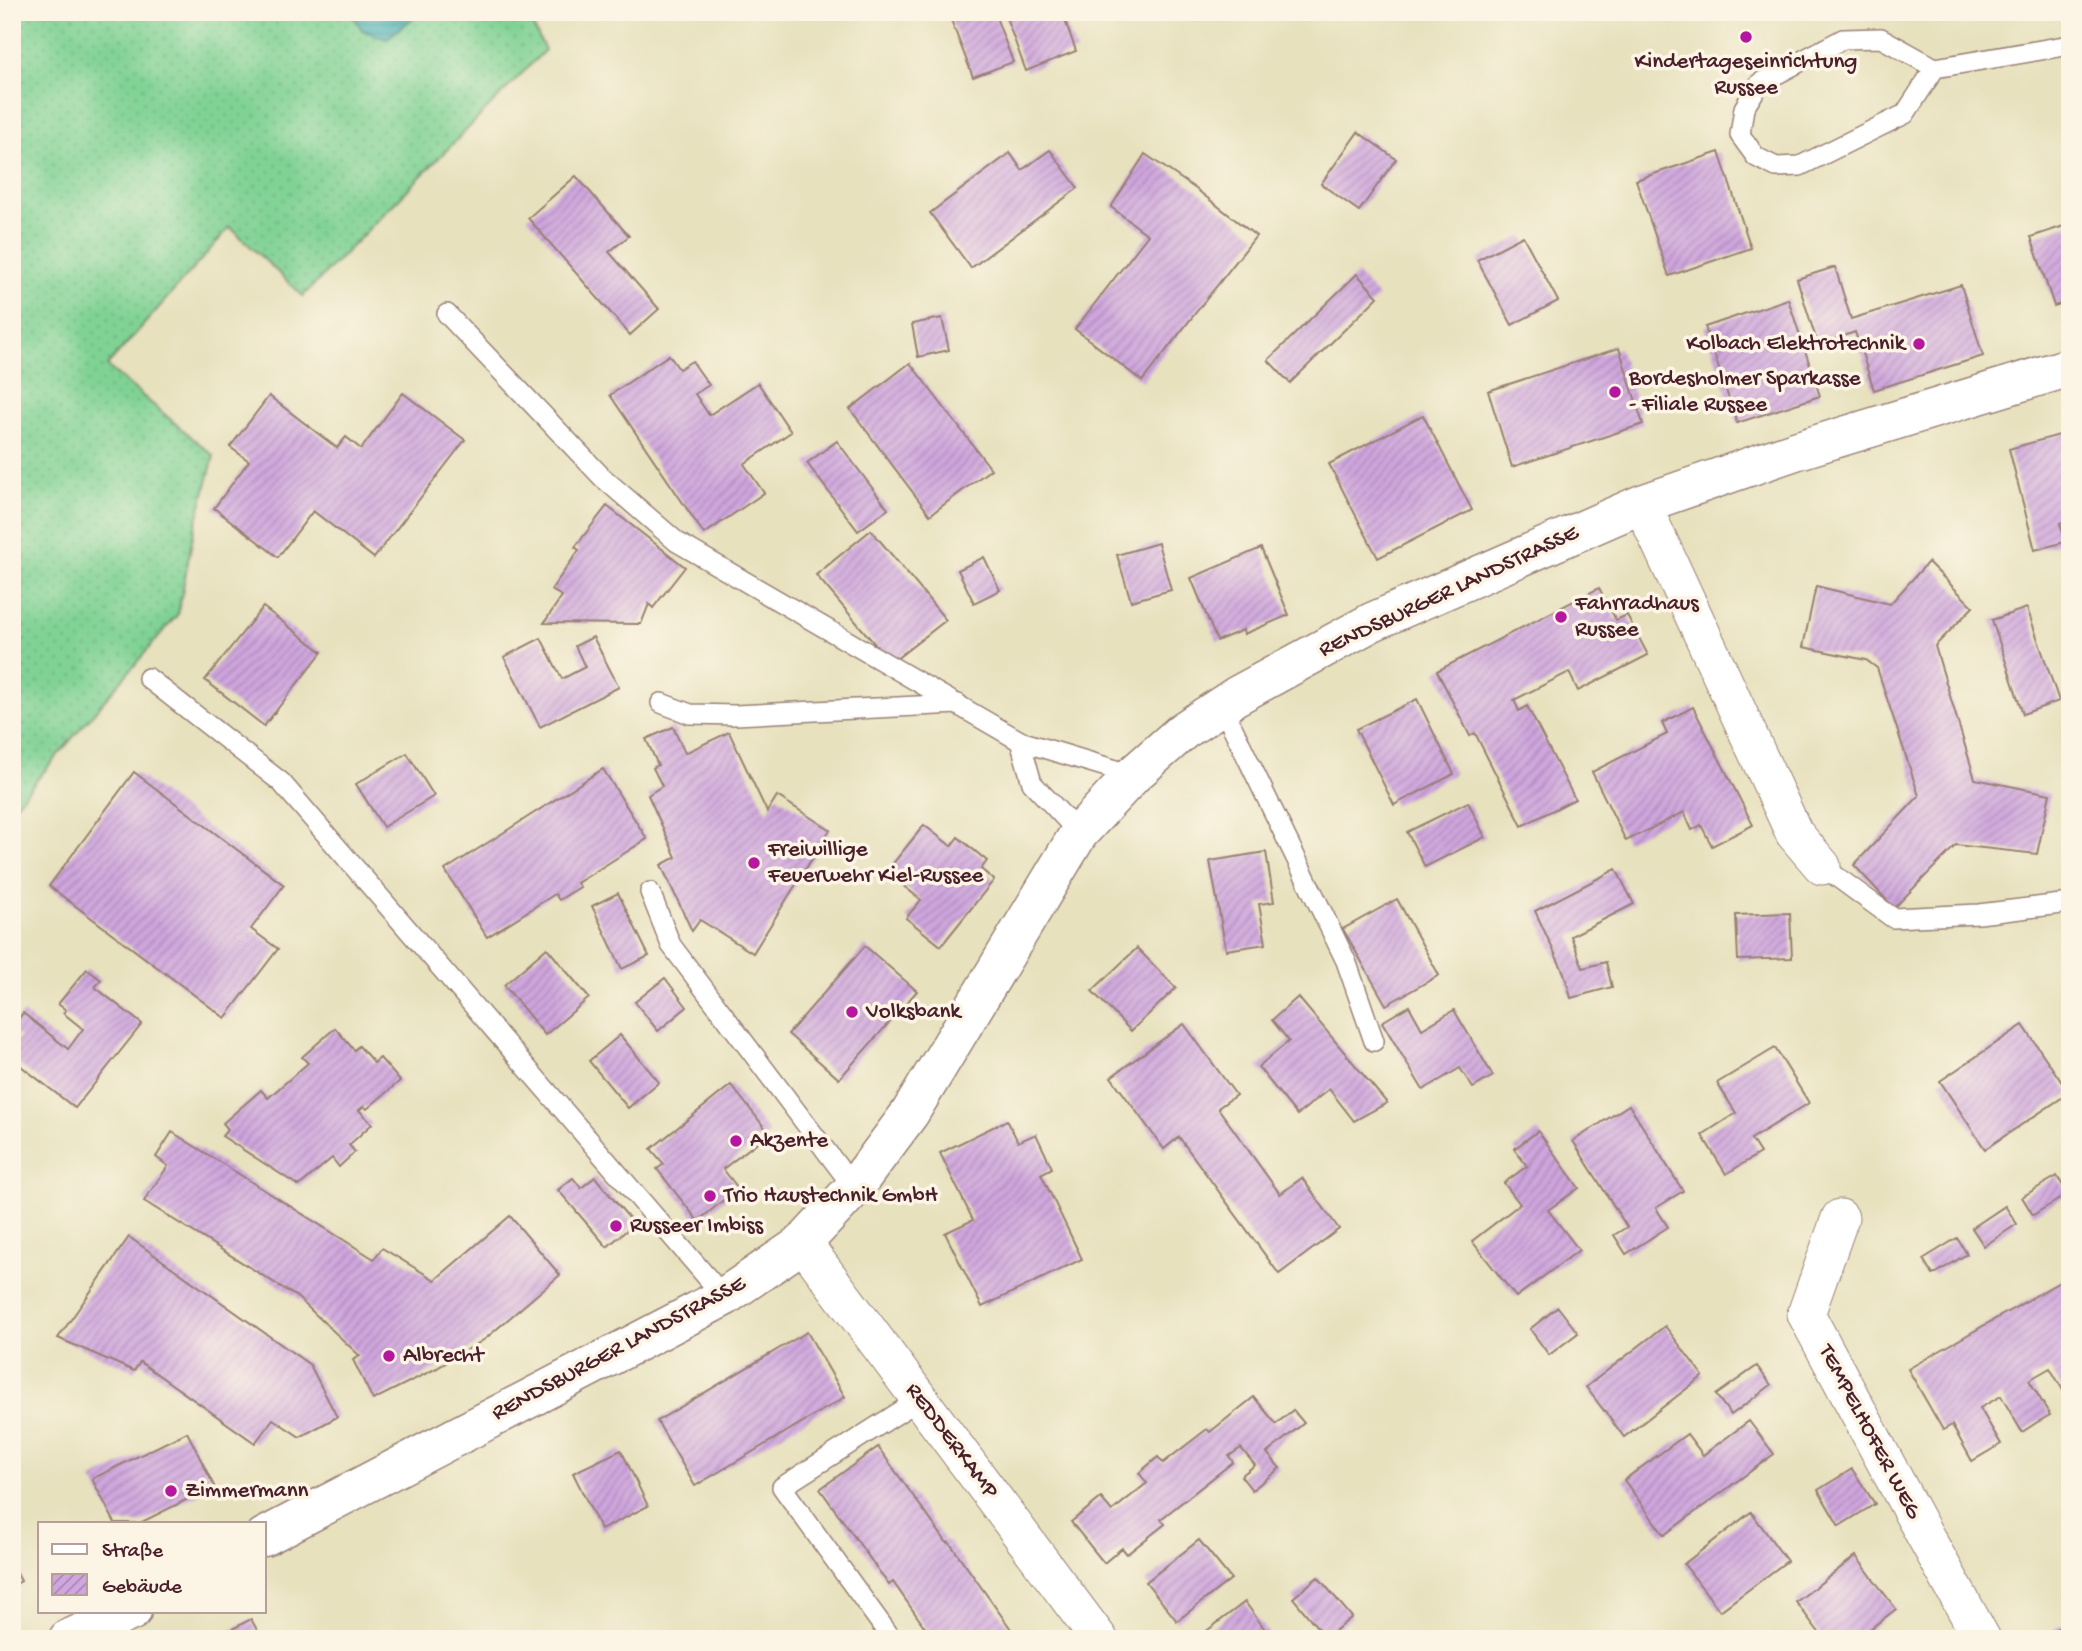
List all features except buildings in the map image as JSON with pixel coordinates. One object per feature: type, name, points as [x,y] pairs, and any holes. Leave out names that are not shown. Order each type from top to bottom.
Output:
[{"type":"street","name":"RENDSBURGER LANDSTRASSE","points":[[266,1536],[724,1297],[803,1243],[854,1188],[910,1113],[1079,833],[1133,775],[1183,731],[1236,696],[1372,622],[1642,504],[1795,451],[2070,367]]},
{"type":"street","points":[[1642,504],[1794,834],[1822,866]]},
{"type":"street","name":"TEMPELHOFER WEG","points":[[1840,1218],[1806,1314],[1982,1639]]},
{"type":"street","name":"REDDERKAMP","points":[[803,1243],[1099,1639]]},
{"type":"street","points":[[68,1639],[130,1612]]},
{"type":"lane","points":[[1935,68],[1905,114],[1800,166],[1776,167],[1756,157],[1740,135],[1744,108],[1760,83],[1843,39],[1881,38],[1935,68],[2070,45]]},
{"type":"lane","points":[[447,314],[602,477],[677,542],[1020,741],[1133,775]]},
{"type":"lane","points":[[148,678],[281,782],[724,1297]]},
{"type":"lane","points":[[661,703],[690,714],[735,715],[959,704]]},
{"type":"lane","points":[[1222,706],[1346,961],[1374,1041]]},
{"type":"lane","points":[[1020,741],[1032,783],[1079,833]]},
{"type":"lane","points":[[1822,866],[1893,918],[1979,914],[2061,904]]},
{"type":"lane","points":[[650,892],[671,945],[854,1188]]},
{"type":"lane","points":[[892,1639],[782,1487],[920,1399]]},
{"type":"green space","points":[[12,12],[526,12],[545,50],[303,296],[230,227],[107,366],[214,456],[193,535],[178,614],[12,809]]},
{"type":"water","points":[[351,12],[421,12],[386,39],[362,30]]},
{"type":"place","name":"Kindertageseinrichtung Russee","points":[[1746,37]]},
{"type":"place","name":"Kolbach Elektrotechnik","points":[[1919,344]]},
{"type":"place","name":"Bordesholmer Sparkasse - Filiale Russee","points":[[1615,392]]},
{"type":"place","name":"Fahrradhaus Russee","points":[[1561,617]]},
{"type":"place","name":"Freiwillige Feuerwehr Kiel-Russee","points":[[754,863]]},
{"type":"place","name":"Volksbank","points":[[852,1012]]},
{"type":"place","name":"Akzente","points":[[736,1141]]},
{"type":"place","name":"Trio Haustechnik GmbH","points":[[710,1196]]},
{"type":"place","name":"Russeer Imbiss","points":[[616,1226]]},
{"type":"place","name":"Albrecht","points":[[389,1356]]},
{"type":"place","name":"Zimmermann","points":[[171,1491]]}]
